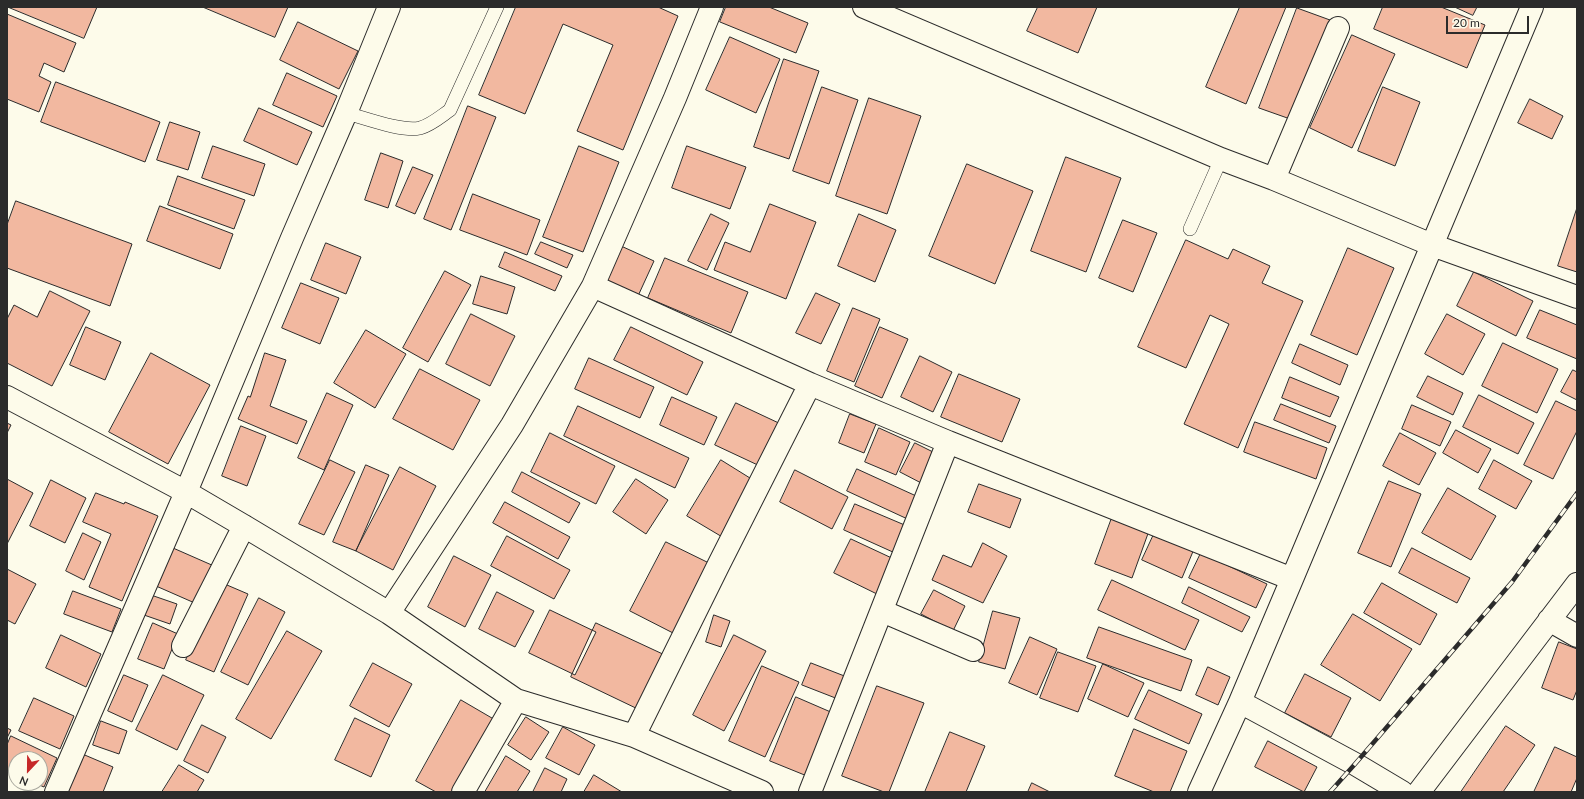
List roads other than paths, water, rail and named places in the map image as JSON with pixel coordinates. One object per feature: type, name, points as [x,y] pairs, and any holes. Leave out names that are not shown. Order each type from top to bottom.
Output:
[{"type":"street","points":[[56,792],[186,492],[346,113],[389,7]]},
{"type":"street","points":[[389,613],[512,425],[593,286],[672,105],[712,7]]},
{"type":"street","points":[[864,7],[1221,159],[1274,179],[1432,245],[1577,297]]},
{"type":"street","points":[[1199,792],[1240,702],[1532,7]]},
{"type":"street","points":[[1274,179],[1338,28]]},
{"type":"street","points":[[593,286],[810,384],[948,442],[1292,579]]},
{"type":"street","points":[[634,736],[810,384]]},
{"type":"street","points":[[7,397],[186,492],[244,526],[389,613],[516,700],[634,736],[762,792]]},
{"type":"street","points":[[810,792],[948,442]]},
{"type":"street","points":[[183,646],[244,526]]},
{"type":"street","points":[[1419,792],[1577,584]]},
{"type":"street","points":[[882,611],[973,650]]},
{"type":"street","points":[[1549,620],[1577,636]]},
{"type":"street","points":[[464,792],[516,700]]},
{"type":"street","points":[[1240,702],[1356,764],[1402,792]]},
{"type":"lane","points":[[346,113],[400,128],[419,128],[435,122],[450,110],[497,7]]},
{"type":"lane","points":[[1190,229],[1221,159]]},
{"type":"railway","points":[[1330,792],[1512,582],[1577,493]]}]
